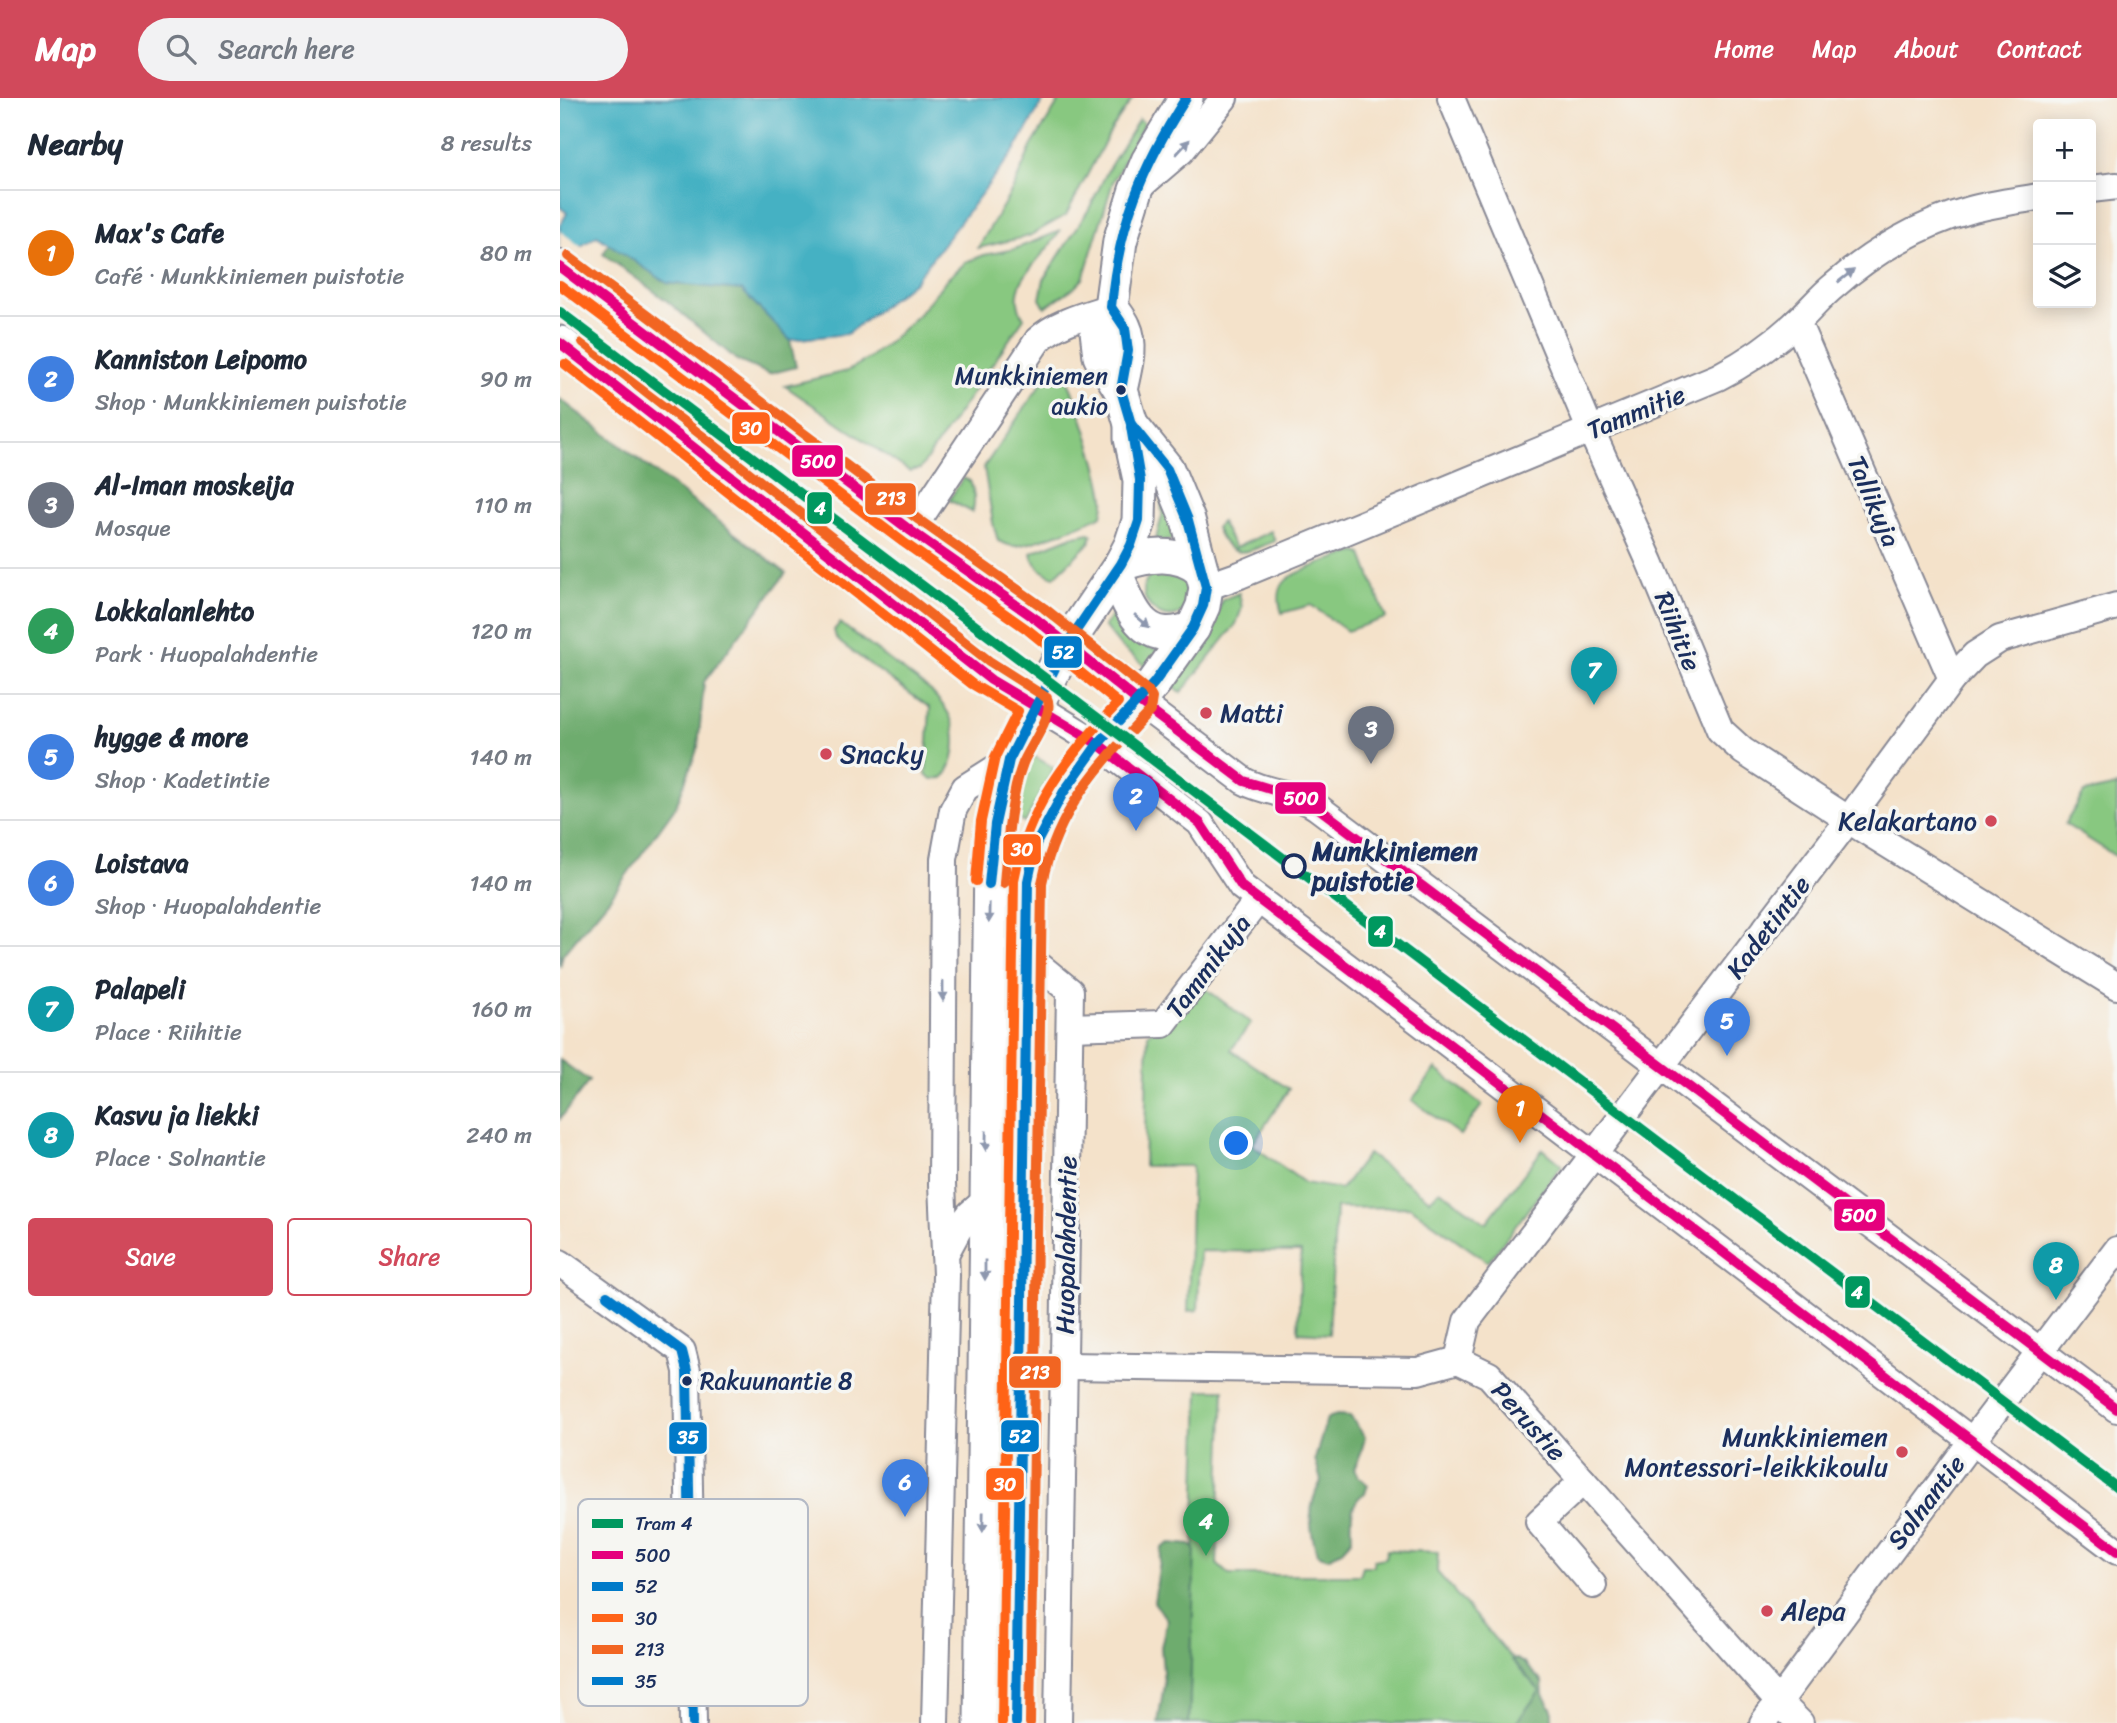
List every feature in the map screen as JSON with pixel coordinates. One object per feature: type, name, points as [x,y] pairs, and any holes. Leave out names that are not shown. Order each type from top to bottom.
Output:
[{"type":"main road","points":[[981,1723],[991,852],[1009,760],[1067,644],[1132,545],[1139,521],[1141,502],[1131,424],[1121,390],[1100,356],[1097,331],[1111,307],[1120,241],[1136,190],[1148,161],[1186,98]]},
{"type":"main road","points":[[566,272],[911,531],[1036,619],[1139,702]]},
{"type":"main road","points":[[560,343],[981,673],[1036,706]]},
{"type":"main road","points":[[1119,568],[1133,614],[1142,624],[1167,633],[1180,633],[1193,628],[1203,606],[1203,578],[1188,520],[1167,469],[1131,424]]},
{"type":"main road","points":[[1119,568],[1145,556],[1165,556],[1190,561],[1203,578]]},
{"type":"main road","name":"Huopalahdentie","points":[[1016,1723],[1028,881],[1036,844],[1063,793],[1098,744],[1154,683],[1193,628]]},
{"type":"street","points":[[1136,190],[1181,151],[1224,98]]},
{"type":"street","name":"Riihitie","points":[[1451,98],[1720,730],[1743,751],[1849,820],[2117,986]]},
{"type":"street","points":[[2096,188],[2117,186]]},
{"type":"street","name":"Tammitie","points":[[1203,578],[1240,575],[1718,377],[1761,352],[1797,323],[1847,275],[1908,236],[1943,219],[1970,210],[2033,198]]},
{"type":"street","points":[[911,531],[1038,340],[1068,323],[1111,307]]},
{"type":"street","name":"Tallikuja","points":[[1797,323],[1952,679]]},
{"type":"street","name":"Kadetintie","points":[[1458,1360],[1467,1321],[1849,820],[1952,679],[1975,655],[2000,639],[2117,606]]},
{"type":"street","points":[[1139,702],[1244,781],[1300,797],[1317,807],[2117,1409]]},
{"type":"street","points":[[1036,706],[1098,744],[1200,823],[1227,862],[1237,883],[1258,900],[2117,1550]]},
{"type":"street","name":"Huopalahdentie","points":[[935,1723],[945,1254],[942,1157],[944,859],[953,810],[965,788],[1009,760]]},
{"type":"street","name":"Tammikuja","points":[[1070,1027],[1163,1024],[1258,900]]},
{"type":"street","name":"Huopalahdentie","points":[[1026,955],[1070,991],[1058,1723]]},
{"type":"street","name":"Huopalahdentie","points":[[945,1254],[970,1214],[1004,1185],[1025,1152]]},
{"type":"street","name":"Solnantie","points":[[1763,1723],[2117,1250]]},
{"type":"street","points":[[560,1263],[682,1351],[687,1371],[689,1499]]},
{"type":"street","points":[[1065,1366],[1418,1371],[1458,1360]]},
{"type":"street","name":"Perustie","points":[[1458,1360],[1489,1375],[1800,1723]]},
{"type":"street","points":[[1583,1481],[1539,1522],[1593,1585]]},
{"type":"green space","points":[[1061,98],[1133,98],[1111,130],[1066,215],[1029,236],[978,248],[1014,187],[1031,147]]},
{"type":"green space","points":[[1139,119],[1144,123],[1113,182],[1083,279],[1045,307],[1040,299],[1044,279],[1089,209],[1109,168]]},
{"type":"green space","points":[[1060,231],[1021,283],[1018,305],[1024,318],[920,469],[909,471],[785,386],[847,371],[866,360],[918,315],[946,280],[966,262],[984,255],[1015,249]]},
{"type":"green space","points":[[609,243],[667,283],[742,290],[790,340],[796,367],[769,374],[738,361],[667,301],[603,254]]},
{"type":"green space","points":[[1052,368],[1060,368],[1066,377],[1079,410],[1102,486],[1102,515],[1045,538],[1014,546],[998,541],[984,467]]},
{"type":"green space","points":[[560,399],[786,573],[704,682],[698,747],[676,806],[610,898],[563,954],[560,967]]},
{"type":"green space","points":[[963,478],[970,481],[973,488],[972,512],[949,500]]},
{"type":"green space","points":[[1161,490],[1181,538],[1155,542],[1162,516]]},
{"type":"green space","points":[[1221,522],[1235,548],[1271,531],[1275,541],[1248,551],[1234,550],[1227,546],[1216,528]]},
{"type":"green space","points":[[1089,533],[1092,535],[1089,543],[1054,577],[1039,568],[1032,557],[1031,553],[1035,551],[1070,537]]},
{"type":"green space","points":[[1357,552],[1362,554],[1386,618],[1347,631],[1311,605],[1282,613],[1280,594],[1285,581],[1302,571]]},
{"type":"green space","points":[[1154,572],[1184,573],[1192,588],[1188,603],[1180,614],[1162,615],[1153,610],[1147,602],[1144,592],[1146,582]]},
{"type":"green space","points":[[1239,593],[1242,608],[1236,624],[1181,693],[1170,684],[1217,615],[1222,600]]},
{"type":"green space","points":[[1114,613],[1132,639],[1162,650],[1149,669],[1121,647],[1104,626]]},
{"type":"green space","points":[[840,623],[931,691],[945,707],[953,726],[955,742],[951,765],[943,778],[931,779],[926,774],[930,708],[842,644],[836,638],[834,630]]},
{"type":"green space","points":[[1032,755],[1054,768],[1025,823],[1012,815]]},
{"type":"green space","points":[[2117,786],[2117,857],[2065,824],[2084,793]]},
{"type":"green space","points":[[1205,988],[1251,1023],[1231,1050],[1289,1089],[1252,1145],[1305,1183],[1341,1189],[1368,1154],[1430,1200],[1440,1190],[1486,1223],[1543,1149],[1562,1165],[1488,1262],[1410,1207],[1336,1208],[1329,1334],[1298,1332],[1301,1252],[1200,1251],[1198,1310],[1188,1311],[1192,1166],[1144,1166],[1148,1034]]},
{"type":"green space","points":[[560,1060],[589,1081],[560,1119]]},
{"type":"green space","points":[[1436,1069],[1482,1105],[1460,1135],[1412,1100]]},
{"type":"green space","points":[[1199,1390],[1224,1390],[1217,1564],[1229,1575],[1360,1575],[1363,1566],[1374,1566],[1374,1560],[1385,1558],[1387,1550],[1438,1552],[1437,1572],[1540,1691],[1516,1723],[1189,1723]]},
{"type":"green space","points":[[1337,1415],[1350,1416],[1365,1437],[1354,1469],[1368,1485],[1353,1507],[1352,1539],[1340,1552],[1328,1558],[1317,1554],[1312,1535],[1311,1508],[1321,1481],[1315,1459],[1327,1418]]},
{"type":"green space","points":[[1170,1543],[1195,1548],[1189,1723],[1158,1723],[1164,1684],[1161,1647],[1167,1620],[1154,1602],[1162,1548]]},
{"type":"green space","points":[[1512,1660],[1524,1663],[1542,1682],[1543,1695],[1552,1709],[1552,1723],[1516,1723],[1540,1691]]},
{"type":"water","points":[[560,98],[1045,98],[1014,151],[914,282],[847,334],[790,340],[742,290],[667,283],[597,236],[581,246],[560,276],[560,226],[567,213],[560,207]]},
{"type":"pier","points":[[560,231],[584,249],[560,280]]},
{"type":"tram line","name":"4","points":[[560,312],[2117,1488]]},
{"type":"transit line","name":"52","points":[[1016,1723],[1028,881],[1036,844],[1063,793],[1098,744],[1154,683],[1193,628],[1203,606],[1206,587],[1188,520],[1167,469],[1131,424],[1121,390],[1128,351],[1125,328],[1111,307],[1126,223],[1156,149],[1186,98]]},
{"type":"transit line","name":"213","points":[[568,256],[919,520],[1044,608],[1148,691],[1152,698],[1150,711],[1098,769],[1070,810],[1058,832],[1042,883],[1030,1723]]},
{"type":"transit line","name":"500","points":[[560,267],[911,531],[1036,619],[1139,702],[1244,781],[1300,798],[1317,807],[2117,1409]]},
{"type":"transit line","name":"30","points":[[560,285],[903,542],[1028,630],[1118,703],[1052,784],[1029,829],[1014,880],[1002,1723]]},
{"type":"transit line","name":"213","points":[[583,342],[989,661],[1047,698],[1048,713],[1023,763],[1015,791],[1004,883]]},
{"type":"transit line","name":"500","points":[[560,343],[991,680],[1098,744],[1200,823],[1242,887],[2117,1551]]},
{"type":"transit line","name":"30","points":[[565,364],[972,684],[1018,711],[995,757],[981,821],[976,881]]},
{"type":"transit line","name":"52","points":[[989,884],[995,824],[1009,760],[1067,644],[1121,564],[1139,521],[1140,480],[1131,427]]},
{"type":"transit line","name":"35","points":[[607,1296],[682,1351],[687,1371],[689,1499]]},
{"type":"transit line","name":"35","points":[[693,1706],[693,1723]]},
{"type":"place","name":"Munkkiniemen aukio","points":[[1121,390]]},
{"type":"place","name":"Palapeli","points":[[1594,705]]},
{"type":"place","name":"Matti","points":[[1206,713]]},
{"type":"place","name":"Snacky","points":[[826,754]]},
{"type":"place","name":"Al-Iman moskeija","points":[[1371,764]]},
{"type":"place","name":"Kelakartano","points":[[1991,821]]},
{"type":"place","name":"Kanniston Leipomo","points":[[1136,831]]},
{"type":"place","name":"Munkkiniemen puistotie","points":[[1294,866]]},
{"type":"place","name":"hygge & more","points":[[1727,1056]]},
{"type":"place","name":"Max's Cafe","points":[[1520,1143]]},
{"type":"place","name":"Kasvu ja liekki","points":[[2056,1300]]},
{"type":"place","name":"Rakuunantie 8","points":[[687,1381]]},
{"type":"place","name":"Munkkiniemen Montessori-leikkikoulu","points":[[1902,1452]]},
{"type":"place","name":"Loistava","points":[[905,1517]]},
{"type":"place","name":"Lokkalanlehto","points":[[1206,1556]]},
{"type":"place","name":"Alepa","points":[[1767,1611]]}]
